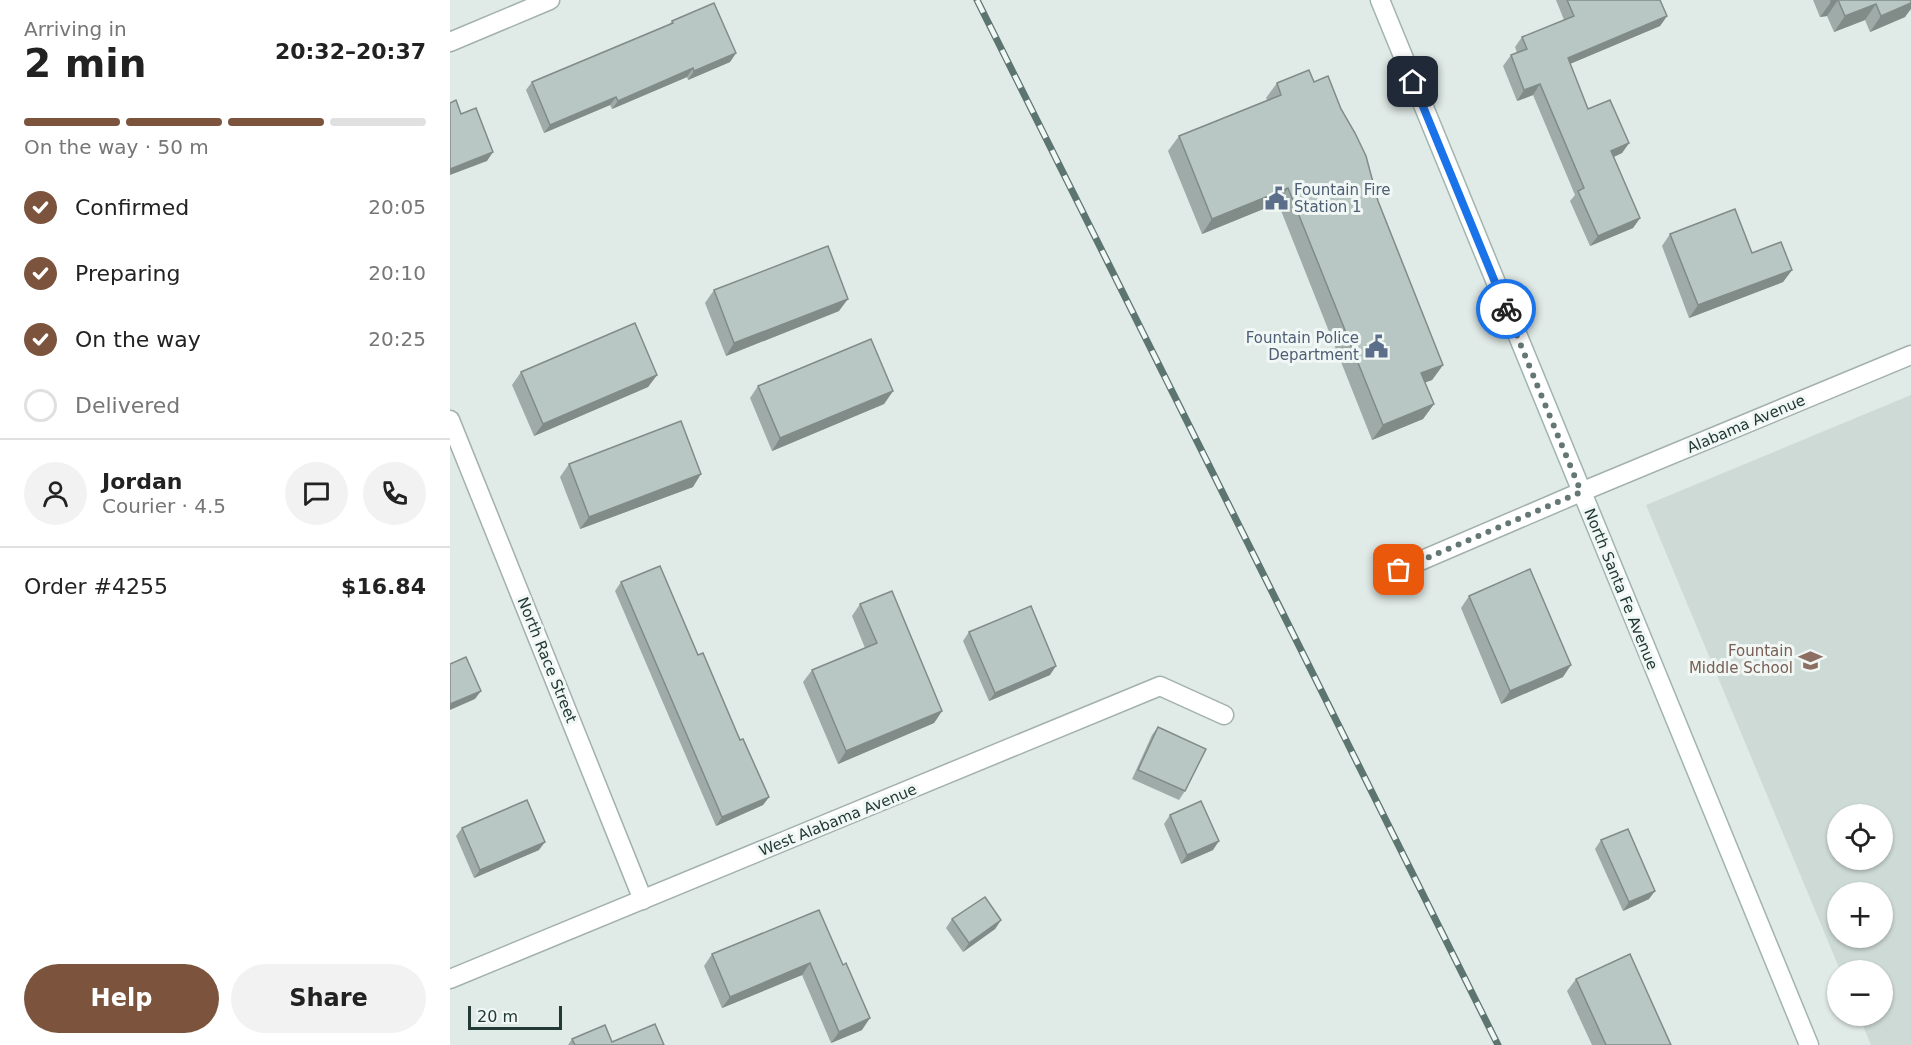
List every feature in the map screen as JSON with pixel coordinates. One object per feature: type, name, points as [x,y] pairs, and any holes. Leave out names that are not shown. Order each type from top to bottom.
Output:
[{"type":"street","points":[[450,42],[550,0]]},
{"type":"street","name":"North Santa Fe Avenue","points":[[1380,0],[1809,1045]]},
{"type":"street","name":"Alabama Avenue","points":[[1399,570],[1911,355]]},
{"type":"street","name":"North Race Street","points":[[450,420],[644,900]]},
{"type":"street","name":"West Alabama Avenue","points":[[450,979],[1160,686],[1224,715]]},
{"type":"shaded area","name":"Fountain Middle School","points":[[1911,395],[1911,1045],[1871,1045],[1863,1026],[1893,1026],[1893,960],[1836,960],[1831,948],[1893,948],[1893,882],[1827,882],[1827,939],[1646,505]]},
{"type":"building","points":[[1567,0],[1660,0],[1667,16],[1568,58],[1588,109],[1610,100],[1629,143],[1611,151],[1640,218],[1598,236],[1578,191],[1584,188],[1540,84],[1524,90],[1511,55],[1527,49],[1522,37],[1574,16]]},
{"type":"building","points":[[1838,0],[1911,0],[1911,3],[1881,16],[1876,4],[1845,16]]},
{"type":"building","points":[[714,3],[736,53],[694,71],[693,68],[618,101],[616,97],[550,125],[532,82],[673,23],[672,21]]},
{"type":"building","points":[[1309,70],[1314,82],[1328,76],[1341,109],[1366,156],[1378,201],[1443,365],[1421,373],[1434,404],[1383,425],[1288,188],[1212,219],[1179,136],[1281,95],[1277,83]]},
{"type":"building","points":[[456,100],[461,114],[476,108],[493,152],[450,169],[450,103]]},
{"type":"building","points":[[1735,209],[1752,253],[1781,242],[1792,270],[1698,305],[1670,234]]},
{"type":"building","points":[[828,246],[848,299],[734,343],[714,290]]},
{"type":"building","points":[[635,323],[657,375],[543,424],[521,372]]},
{"type":"building","points":[[871,339],[893,391],[780,438],[758,386]]},
{"type":"building","points":[[681,421],[701,474],[589,517],[569,464]]},
{"type":"building","points":[[660,566],[698,655],[703,653],[740,740],[743,739],[769,797],[722,817],[621,582]]},
{"type":"building","points":[[1530,569],[1571,665],[1510,691],[1469,596]]},
{"type":"building","points":[[892,591],[942,711],[846,751],[812,670],[877,643],[860,604]]},
{"type":"building","points":[[1031,606],[1056,666],[995,693],[969,632]]},
{"type":"building","points":[[466,657],[481,691],[450,704],[450,664]]},
{"type":"building","points":[[1158,727],[1206,749],[1185,791],[1138,770]]},
{"type":"building","points":[[527,800],[545,842],[480,870],[462,828]]},
{"type":"building","points":[[1201,801],[1219,841],[1187,855],[1170,815]]},
{"type":"building","points":[[1628,829],[1655,891],[1629,902],[1601,840]]},
{"type":"building","points":[[985,897],[1001,920],[969,943],[952,919]]},
{"type":"building","points":[[819,910],[870,1018],[839,1032],[810,963],[730,997],[712,954]]},
{"type":"building","points":[[1630,954],[1671,1045],[1606,1045],[1576,979]]},
{"type":"building","points":[[655,1024],[664,1045],[575,1045],[572,1039],[605,1025],[612,1042]]},
{"type":"railway","points":[[977,0],[1498,1045]]},
{"type":"way so far","points":[[1399,570],[1581,492],[1506,309]]},
{"type":"place","name":"Fountain Fire Station 1","points":[[1276,199]]},
{"type":"place","name":"Fountain Police Department","points":[[1377,347]]},
{"type":"place","name":"Fountain Middle School","points":[[1811,660]]},
{"type":"route","points":[[1413,82],[1506,309]]}]
